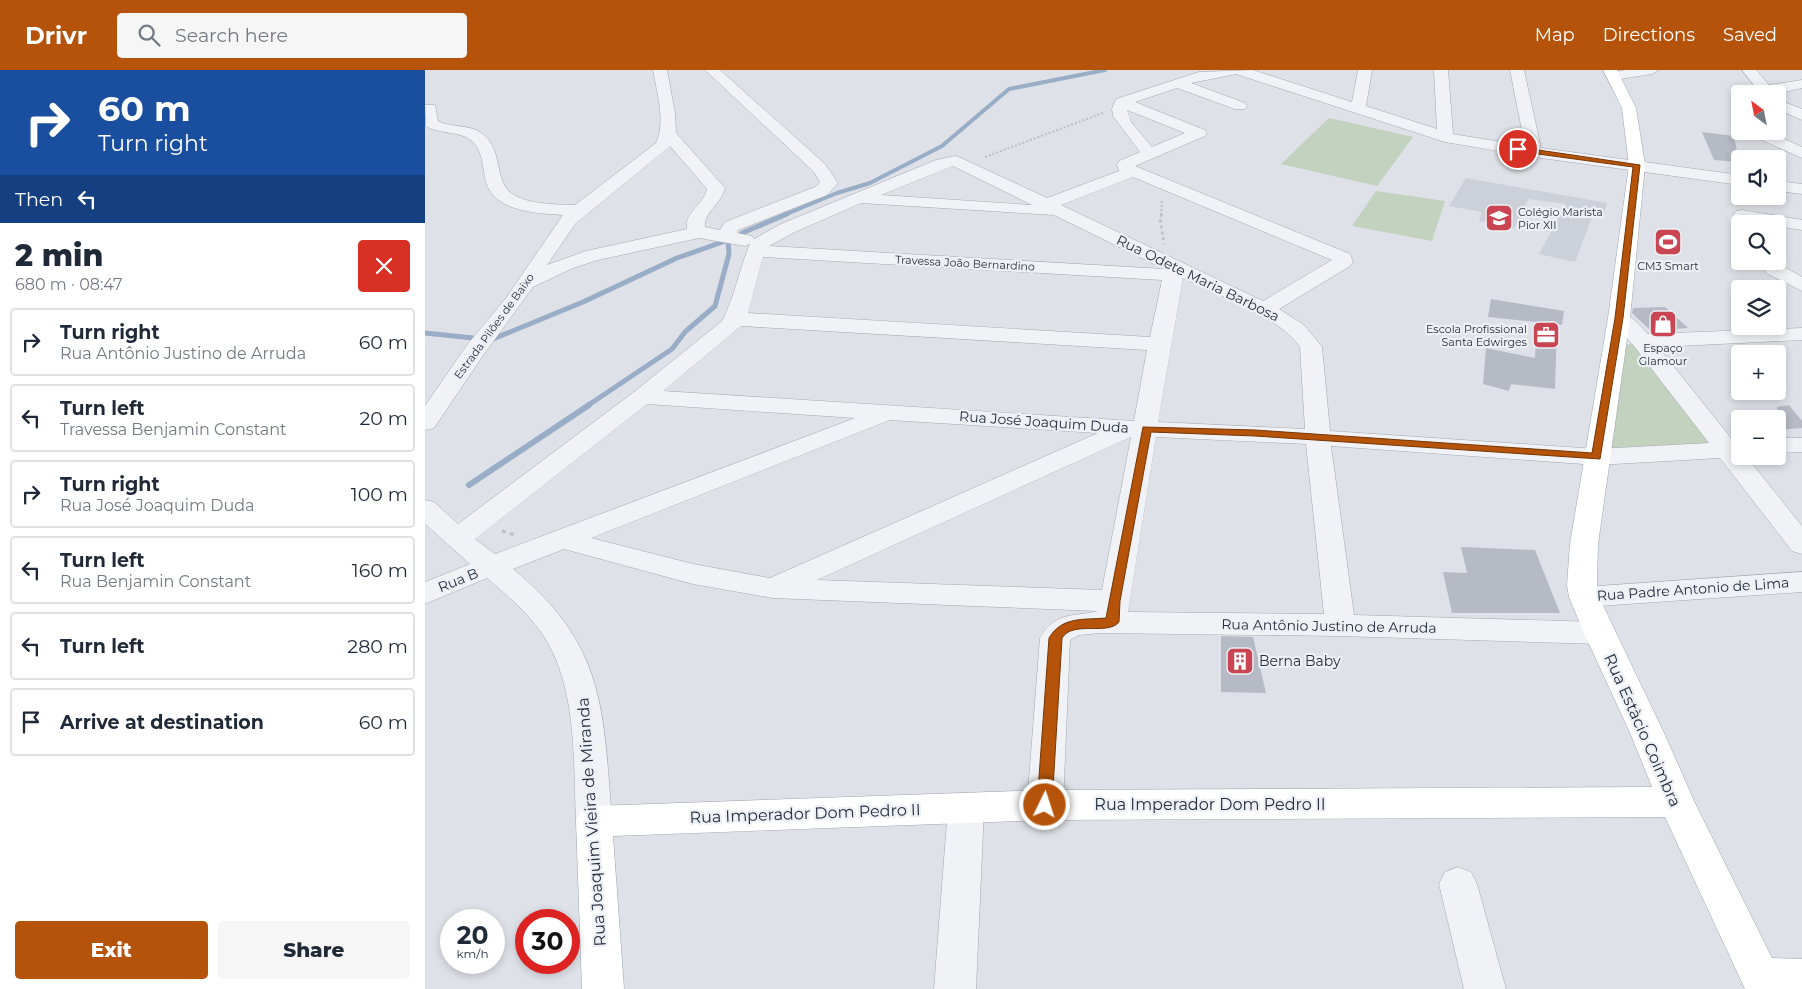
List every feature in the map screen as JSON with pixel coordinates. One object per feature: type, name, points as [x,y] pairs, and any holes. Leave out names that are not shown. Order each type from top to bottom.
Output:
[{"type":"main road","name":"Rua Estàcio Coimbra","points":[[1612,73],[1626,99],[1632,119],[1637,165],[1619,318],[1581,565],[1584,597],[1599,633],[1648,735],[1676,802],[1763,983]]},
{"type":"main road","name":"Rua Imperador Dom Pedro II","points":[[594,821],[1045,805],[1676,802]]},
{"type":"main road","name":"Rua Joaquim Vieira de Miranda","points":[[594,821],[603,989]]},
{"type":"main road","points":[[1763,983],[1802,979]]},
{"type":"street","points":[[526,283],[566,264],[593,255],[699,232],[694,226],[714,196],[716,188],[668,134],[666,97],[659,76],[660,70]]},
{"type":"street","points":[[712,70],[819,168],[829,183],[821,191],[731,226],[726,236]]},
{"type":"street","points":[[1121,104],[1179,77],[1199,76],[1234,70]]},
{"type":"street","points":[[1239,70],[1284,77],[1358,110],[1445,137],[1534,152],[1731,179]]},
{"type":"street","points":[[1358,110],[1365,70]]},
{"type":"street","points":[[1441,70],[1445,137]]},
{"type":"street","points":[[1517,70],[1534,152]]},
{"type":"street","points":[[1612,73],[1652,70]]},
{"type":"street","points":[[1749,70],[1761,85]]},
{"type":"street","points":[[1179,77],[1239,106]]},
{"type":"street","points":[[1786,88],[1802,84]]},
{"type":"street","points":[[1121,104],[1199,132],[1193,138],[1149,154],[1125,165],[1125,168],[1343,258],[1343,262],[1264,309]]},
{"type":"street","points":[[1121,104],[1122,121],[1141,141],[1149,154]]},
{"type":"street","points":[[1786,107],[1802,115]]},
{"type":"street","points":[[430,108],[431,122],[436,126],[469,134],[479,139],[492,163],[497,190],[503,196],[524,204],[577,211]]},
{"type":"street","points":[[1786,123],[1802,121]]},
{"type":"street","name":"Estrada Pilões de Baixo","points":[[425,423],[475,350],[526,283],[560,229],[577,211],[663,145],[668,134]]},
{"type":"street","points":[[1752,140],[1755,150]]},
{"type":"street","points":[[1773,140],[1802,153]]},
{"type":"street","points":[[458,538],[642,397],[725,330],[735,318],[758,247],[787,228],[942,163],[960,162]]},
{"type":"street","name":"Rua Odete Maria Barbosa","points":[[960,162],[1055,208],[1171,268],[1264,309],[1300,332],[1311,347],[1318,438],[1340,625]]},
{"type":"street","points":[[858,199],[1055,208],[1132,172]]},
{"type":"street","points":[[1786,187],[1802,189]]},
{"type":"street","points":[[1786,224],[1802,225]]},
{"type":"street","name":"Travessa João Bernardino","points":[[699,232],[726,236],[758,247],[1171,268]]},
{"type":"street","points":[[562,539],[699,577],[773,588],[1113,612],[1139,428],[1159,344],[1171,268]]},
{"type":"street","points":[[1775,270],[1802,285]]},
{"type":"street","points":[[735,318],[1159,344]]},
{"type":"street","points":[[1619,318],[1642,342],[1731,447]]},
{"type":"street","points":[[1642,342],[1802,334]]},
{"type":"street","name":"Rua José Joaquim Duda","points":[[642,397],[1597,457],[1731,449]]},
{"type":"street","name":"Rua B","points":[[425,594],[492,566],[889,412]]},
{"type":"street","points":[[773,588],[1139,428]]},
{"type":"street","points":[[1786,445],[1802,444]]},
{"type":"street","points":[[1745,465],[1802,544]]},
{"type":"street","name":"Rua Joaquim Vieira de Miranda","points":[[427,514],[492,566],[531,601],[561,636],[578,673],[585,706],[594,821]]},
{"type":"street","name":"Rua Padre Antonio de Lima","points":[[1584,597],[1802,582]]},
{"type":"street","name":"Rua Antônio Justino de Arruda","points":[[1045,805],[1055,638],[1060,630],[1113,612],[1340,625],[1599,633]]},
{"type":"street","points":[[955,989],[966,808]]},
{"type":"street","points":[[1458,884],[1485,989]]},
{"type":"path","points":[[960,162],[1000,153],[1121,104]]},
{"type":"path","points":[[1160,183],[1163,212],[1160,218],[1171,268]]},
{"type":"shaded area","name":"Colégio Marista Pior XII","points":[[1466,178],[1607,203],[1604,214],[1593,214],[1575,262],[1539,254],[1566,204],[1528,199],[1514,228],[1479,221],[1482,212],[1449,206]]},
{"type":"green space","points":[[1329,118],[1413,137],[1377,186],[1281,164]]},
{"type":"green space","points":[[1376,191],[1445,201],[1432,241],[1352,226]]},
{"type":"green space","points":[[1632,344],[1711,441],[1706,443],[1613,450],[1607,447],[1625,345]]},
{"type":"building","points":[[1702,132],[1731,136],[1731,140],[1735,140],[1737,150],[1731,150],[1731,161],[1714,160]]},
{"type":"building","name":"Escola Profissional Santa Edwirges","points":[[1491,299],[1564,311],[1562,325],[1557,324],[1555,389],[1511,384],[1509,391],[1483,384],[1486,348],[1535,358],[1537,322],[1488,317]]},
{"type":"building","points":[[1665,307],[1688,328],[1651,331],[1632,313],[1633,308]]},
{"type":"building","points":[[1789,405],[1802,421],[1802,428],[1786,429],[1786,410],[1777,410],[1777,407]]},
{"type":"building","points":[[1461,547],[1535,550],[1560,613],[1452,613],[1443,572],[1467,573]]},
{"type":"building","name":"Berna Baby","points":[[1221,636],[1253,637],[1266,693],[1221,692]]},
{"type":"waterway","points":[[784,215],[837,193],[870,183],[942,146],[1009,89],[1105,70]]},
{"type":"waterway","points":[[742,233],[787,214]]},
{"type":"waterway","points":[[493,339],[583,302],[677,258],[728,240]]},
{"type":"waterway","points":[[587,406],[672,349],[685,332],[715,306],[729,254],[728,240]]},
{"type":"waterway","points":[[425,333],[473,338]]},
{"type":"waterway","points":[[469,485],[589,405]]},
{"type":"place","name":"Colégio Marista Pior XII","points":[[1499,218]]},
{"type":"place","name":"CM3 Smart","points":[[1668,242]]},
{"type":"place","name":"Espaço Glamour","points":[[1663,324]]},
{"type":"place","name":"Escola Profissional Santa Edwirges","points":[[1546,335]]},
{"type":"place","name":"Berna Baby","points":[[1240,661]]},
{"type":"route","points":[[1045,805],[1055,638],[1060,630],[1069,626],[1085,623],[1112,622],[1114,601],[1146,429],[1255,433],[1597,457],[1619,318],[1637,165],[1518,149]]}]
